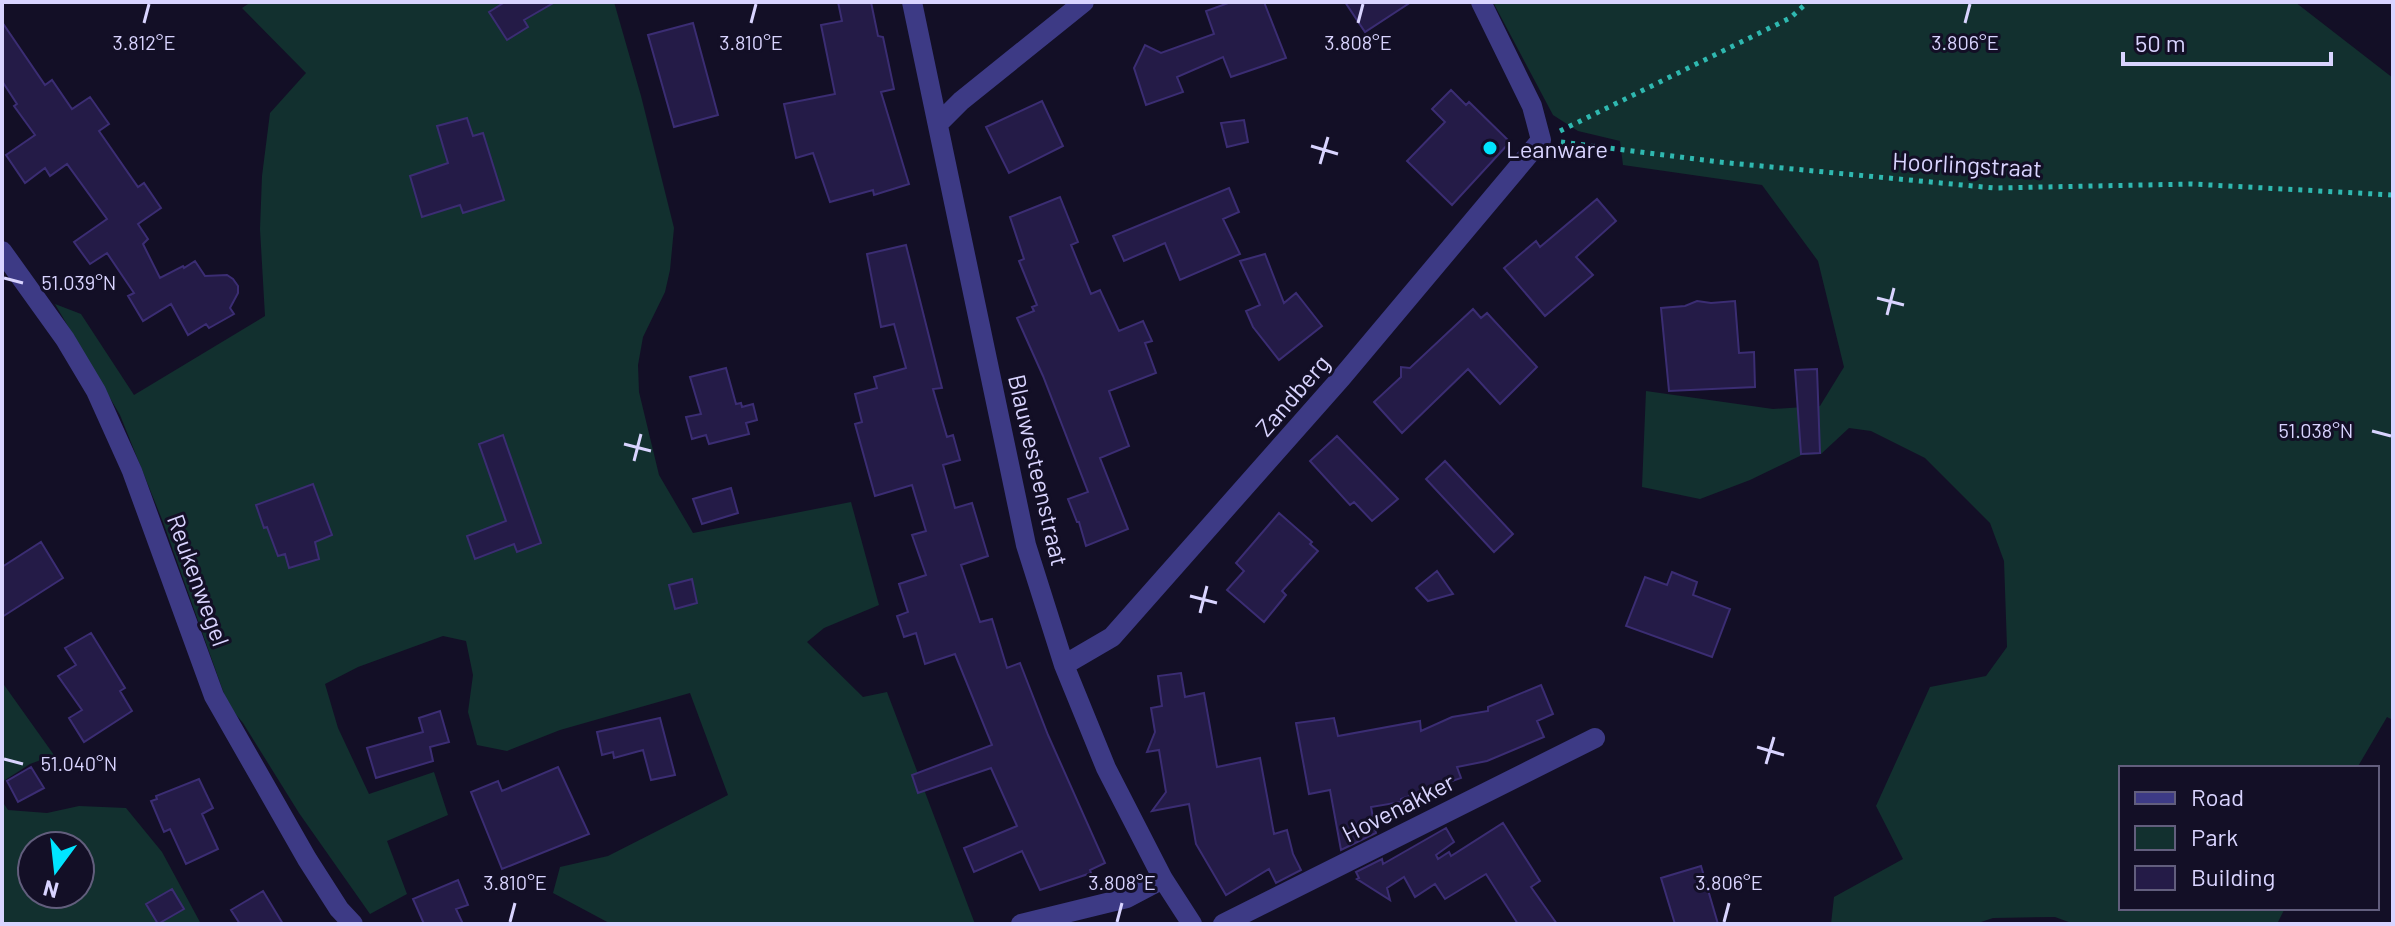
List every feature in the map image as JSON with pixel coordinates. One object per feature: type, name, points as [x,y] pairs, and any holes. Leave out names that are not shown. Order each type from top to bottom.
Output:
[{"type":"street","name":"Blauwesteenstraat","points":[[912,2],[1026,545],[1064,665],[1106,768],[1163,879],[1192,924]]},
{"type":"street","points":[[938,124],[961,101],[1084,2]]},
{"type":"street","points":[[1481,2],[1532,106],[1541,140]]},
{"type":"street","name":"Zandberg","points":[[1064,665],[1112,637],[1348,371],[1541,140]]},
{"type":"street","name":"Reukenwegel","points":[[2,251],[65,339],[96,391],[132,471],[214,696],[307,859],[339,909],[353,924]]},
{"type":"street","name":"Hovenakker","points":[[1223,924],[1595,738]]},
{"type":"street","points":[[1021,924],[1127,898],[1163,879]]},
{"type":"path","points":[[1541,140],[1790,18],[1808,2]]},
{"type":"path","name":"Hoorlingstraat","points":[[1541,140],[1719,162],[1994,188],[2192,184],[2393,195]]},
{"type":"green space","points":[[251,2],[614,2],[674,228],[665,292],[643,337],[638,365],[639,392],[659,475],[693,533],[851,502],[879,605],[824,628],[807,642],[863,697],[887,692],[975,924],[611,924],[553,893],[560,867],[608,856],[728,795],[690,693],[560,730],[507,751],[477,745],[468,712],[473,675],[466,641],[443,636],[358,667],[325,684],[338,728],[369,794],[434,772],[448,815],[387,841],[407,894],[370,914],[228,705],[163,522],[120,415],[55,304],[81,314],[134,395],[265,316],[260,229],[262,176],[270,113],[306,73],[242,8]]},
{"type":"green space","points":[[1493,2],[2295,2],[2393,78],[2393,720],[2387,717],[2358,766],[2119,766],[2119,910],[2284,910],[2277,924],[2074,924],[2055,917],[1993,918],[1975,924],[1831,924],[1834,897],[1903,859],[1876,806],[1930,687],[1986,676],[2007,647],[2004,561],[1990,523],[1925,458],[1871,431],[1849,428],[1821,454],[1802,455],[1700,499],[1642,487],[1646,391],[1773,409],[1820,406],[1844,367],[1818,261],[1762,185],[1623,165],[1620,141],[1578,131],[1553,115]]},
{"type":"green space","points":[[2,682],[54,755],[30,764],[2,782]]},
{"type":"green space","points":[[2,801],[8,810],[47,813],[79,806],[126,808],[162,852],[201,924],[2,924]]},
{"type":"building","points":[[505,2],[555,2],[524,20],[528,27],[507,40],[489,12]]},
{"type":"building","points":[[838,2],[871,2],[878,36],[883,37],[894,89],[881,92],[909,184],[874,195],[873,190],[830,202],[813,153],[796,158],[784,104],[835,94],[821,25],[842,21]]},
{"type":"building","points":[[1231,2],[1264,2],[1286,58],[1231,77],[1223,57],[1177,77],[1183,92],[1146,105],[1134,68],[1145,45],[1161,53],[1214,34],[1206,11]]},
{"type":"building","points":[[1345,2],[1411,2],[1365,32]]},
{"type":"building","points":[[2,22],[45,85],[52,80],[72,109],[90,97],[109,124],[99,131],[138,187],[144,183],[161,208],[138,224],[148,239],[143,244],[160,278],[195,261],[205,276],[227,275],[238,286],[230,308],[234,314],[209,328],[206,324],[188,335],[171,304],[143,321],[128,296],[134,293],[107,253],[90,264],[74,242],[107,219],[67,164],[50,176],[45,168],[25,183],[6,155],[35,135],[14,106],[17,104],[2,81]]},
{"type":"building","points":[[693,23],[718,115],[674,127],[648,35]]},
{"type":"building","points":[[1451,90],[1466,105],[1469,102],[1510,142],[1452,205],[1407,161],[1445,122],[1432,109]]},
{"type":"building","points":[[1042,101],[1063,146],[1009,173],[986,127]]},
{"type":"building","points":[[467,118],[473,136],[483,133],[504,200],[463,213],[460,205],[422,217],[410,176],[448,163],[437,126]]},
{"type":"building","points":[[1244,120],[1248,142],[1227,147],[1221,123]]},
{"type":"building","points":[[1229,188],[1239,212],[1223,219],[1240,254],[1180,280],[1165,243],[1124,261],[1113,236]]},
{"type":"building","points":[[1060,197],[1078,242],[1071,245],[1091,294],[1100,290],[1119,331],[1143,321],[1152,341],[1145,343],[1156,373],[1109,391],[1129,446],[1100,458],[1128,529],[1086,546],[1068,499],[1088,492],[1017,318],[1034,311],[1032,307],[1037,305],[1019,261],[1024,259],[1010,217]]},
{"type":"building","points":[[1597,199],[1616,221],[1576,257],[1593,275],[1545,316],[1504,268],[1536,241],[1540,247]]},
{"type":"building","points":[[906,245],[942,388],[933,389],[947,437],[953,435],[960,460],[943,465],[955,508],[972,503],[988,556],[961,565],[980,622],[992,619],[1007,668],[1020,663],[1105,863],[1090,870],[1091,873],[1040,890],[1022,851],[974,872],[964,848],[1017,826],[991,768],[918,793],[912,775],[992,745],[955,654],[925,664],[916,633],[904,637],[897,616],[908,612],[899,584],[926,575],[912,535],[926,531],[912,485],[875,496],[855,424],[862,422],[855,394],[877,388],[874,377],[906,368],[894,324],[881,327],[867,254]]},
{"type":"building","points":[[1265,254],[1284,303],[1296,293],[1322,326],[1279,360],[1253,327],[1246,311],[1260,305],[1240,261]]},
{"type":"building","points":[[1697,301],[1735,301],[1739,353],[1754,352],[1755,387],[1669,391],[1661,308],[1685,306]]},
{"type":"building","points":[[1473,309],[1481,318],[1487,313],[1537,367],[1500,404],[1468,369],[1402,433],[1374,402],[1401,377],[1401,367],[1410,368]]},
{"type":"building","points":[[726,368],[736,404],[741,403],[742,407],[753,404],[757,420],[746,423],[749,434],[709,444],[706,435],[692,439],[686,417],[701,414],[690,377]]},
{"type":"building","points":[[1817,369],[1820,453],[1801,454],[1795,370]]},
{"type":"building","points":[[503,435],[541,543],[517,552],[514,544],[475,559],[467,536],[506,521],[479,444]]},
{"type":"building","points":[[1337,436],[1398,499],[1372,521],[1354,502],[1350,505],[1310,461]]},
{"type":"building","points":[[1445,461],[1513,534],[1494,552],[1426,479]]},
{"type":"building","points":[[313,484],[332,535],[315,542],[319,559],[289,568],[285,554],[278,556],[256,505]]},
{"type":"building","points":[[731,488],[738,513],[702,524],[693,499]]},
{"type":"building","points":[[1279,513],[1318,551],[1282,591],[1286,595],[1264,622],[1227,590],[1244,571],[1236,563]]},
{"type":"building","points":[[41,542],[63,578],[2,617],[2,567]]},
{"type":"building","points":[[1437,571],[1453,594],[1428,601],[1416,588]]},
{"type":"building","points":[[1672,572],[1697,582],[1693,595],[1730,609],[1712,657],[1626,626],[1645,577],[1667,585]]},
{"type":"building","points":[[692,579],[697,603],[675,609],[669,585]]},
{"type":"building","points":[[91,633],[125,688],[120,691],[132,711],[84,742],[69,718],[82,710],[58,676],[76,665],[65,648]]},
{"type":"building","points":[[1181,673],[1185,697],[1204,693],[1217,767],[1260,758],[1274,834],[1287,830],[1301,870],[1276,883],[1269,869],[1226,895],[1196,844],[1189,804],[1152,811],[1166,792],[1159,750],[1147,752],[1155,732],[1151,708],[1162,706],[1158,676]]},
{"type":"building","points":[[1541,685],[1553,714],[1537,721],[1544,737],[1487,761],[1457,767],[1461,778],[1401,799],[1401,802],[1371,807],[1376,833],[1341,850],[1330,790],[1309,794],[1296,723],[1334,718],[1338,736],[1420,721],[1421,731],[1452,717],[1488,711],[1488,707]]},
{"type":"building","points":[[440,711],[449,742],[430,747],[433,761],[376,778],[367,748],[423,732],[419,718]]},
{"type":"building","points":[[660,718],[675,775],[651,780],[643,750],[614,758],[613,752],[602,755],[597,732]]},
{"type":"building","points":[[31,767],[44,788],[18,802],[7,781]]},
{"type":"building","points":[[558,767],[589,834],[502,869],[471,792],[498,781],[502,791]]},
{"type":"building","points":[[199,779],[213,808],[202,814],[218,849],[186,864],[170,829],[164,832],[151,801],[157,799],[156,796]]},
{"type":"building","points":[[1503,823],[1540,881],[1531,887],[1557,924],[1518,924],[1486,874],[1445,899],[1435,884],[1415,897],[1404,877],[1387,888],[1390,900],[1357,879],[1356,872],[1382,859],[1383,864],[1446,828],[1454,842],[1436,855],[1438,859],[1449,852],[1451,856]]},
{"type":"building","points":[[1701,866],[1718,924],[1675,924],[1661,878]]},
{"type":"building","points":[[458,880],[468,905],[456,909],[463,924],[424,924],[413,899]]},
{"type":"building","points":[[172,889],[184,909],[158,924],[146,904]]},
{"type":"building","points":[[263,891],[283,924],[240,924],[231,910]]},
{"type":"place","name":"Leanware","points":[[1490,148]]}]
